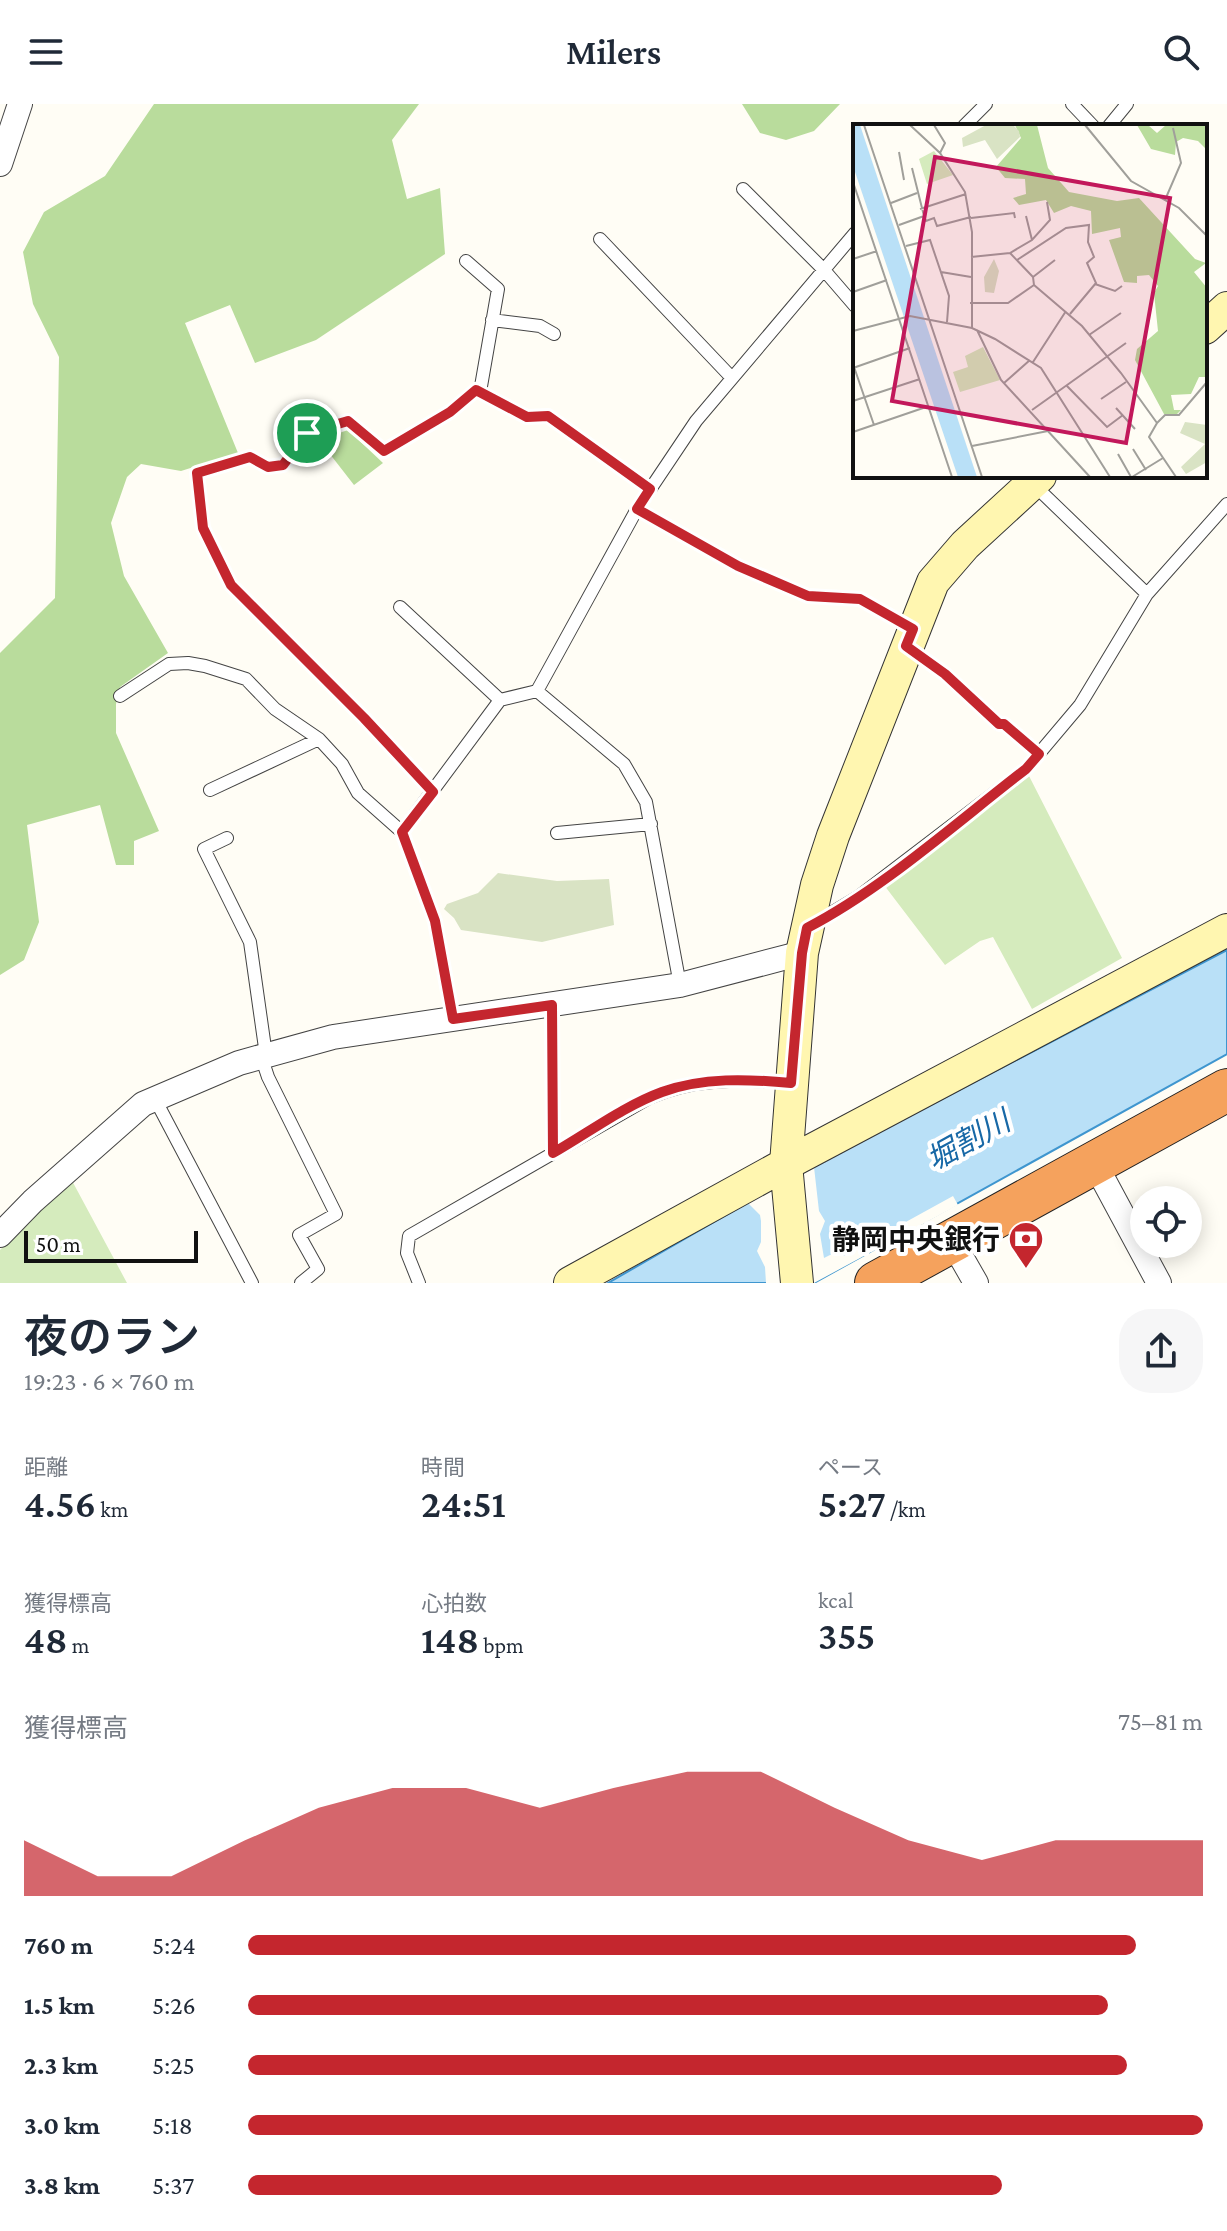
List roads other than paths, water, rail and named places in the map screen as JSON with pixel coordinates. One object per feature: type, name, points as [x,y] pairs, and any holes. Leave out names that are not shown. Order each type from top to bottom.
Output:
[{"type":"highway","points":[[876,1283],[1095,1164],[1224,1099]]},
{"type":"street","points":[[0,164],[11,115]]},
{"type":"street","points":[[1207,326],[1227,308]]},
{"type":"street","points":[[797,1283],[786,1172],[791,1083],[804,940],[833,836],[933,582],[1032,478]]},
{"type":"street","points":[[570,1283],[786,1172],[1227,930]]},
{"type":"street","points":[[0,1235],[33,1201],[143,1104],[239,1063],[333,1037],[680,985],[804,940]]},
{"type":"street","points":[[1095,1164],[1159,1283]]},
{"type":"street","points":[[952,1241],[976,1283]]},
{"type":"lane","points":[[966,124],[986,104]]},
{"type":"lane","points":[[1072,104],[1091,124]]},
{"type":"lane","points":[[1111,124],[1127,104]]},
{"type":"lane","points":[[743,189],[853,304]]},
{"type":"lane","points":[[402,832],[500,700],[537,691],[637,509],[696,421],[853,235]]},
{"type":"lane","points":[[600,239],[732,378]]},
{"type":"lane","points":[[466,261],[498,289],[480,392]]},
{"type":"lane","points":[[492,320],[540,326],[554,334]]},
{"type":"lane","points":[[433,792],[231,585],[203,528],[197,473],[250,457],[268,467],[283,465],[307,433],[348,421],[384,451],[450,412],[476,390],[527,417],[548,416],[650,489]]},
{"type":"lane","points":[[1032,478],[1147,594]]},
{"type":"lane","points":[[804,940],[1026,769],[1080,705],[1147,594],[1227,504]]},
{"type":"lane","points":[[637,509],[738,566],[808,596],[860,599],[910,638],[999,724],[1004,724],[1039,754]]},
{"type":"lane","points":[[400,607],[500,700]]},
{"type":"lane","points":[[120,696],[169,664],[178,662],[205,666],[246,679],[275,709],[319,739],[342,764],[358,793],[402,832],[435,921],[453,1019]]},
{"type":"lane","points":[[537,691],[624,764],[646,802],[680,985]]},
{"type":"lane","points":[[210,790],[319,739]]},
{"type":"lane","points":[[557,833],[651,824]]},
{"type":"lane","points":[[227,838],[204,849],[250,942],[268,1077],[336,1214],[299,1235],[318,1269],[301,1283]]},
{"type":"lane","points":[[552,1005],[553,1153]]},
{"type":"lane","points":[[419,1283],[407,1253],[409,1236],[663,1092],[691,1085],[743,1079],[791,1083]]},
{"type":"lane","points":[[155,1099],[252,1283]]},
{"type":"water","name":"堀割川","points":[[1227,950],[1227,1054],[814,1283],[608,1283],[785,1181]]},
{"type":"place","name":"静岡中央銀行","points":[[1026,1270]]}]
